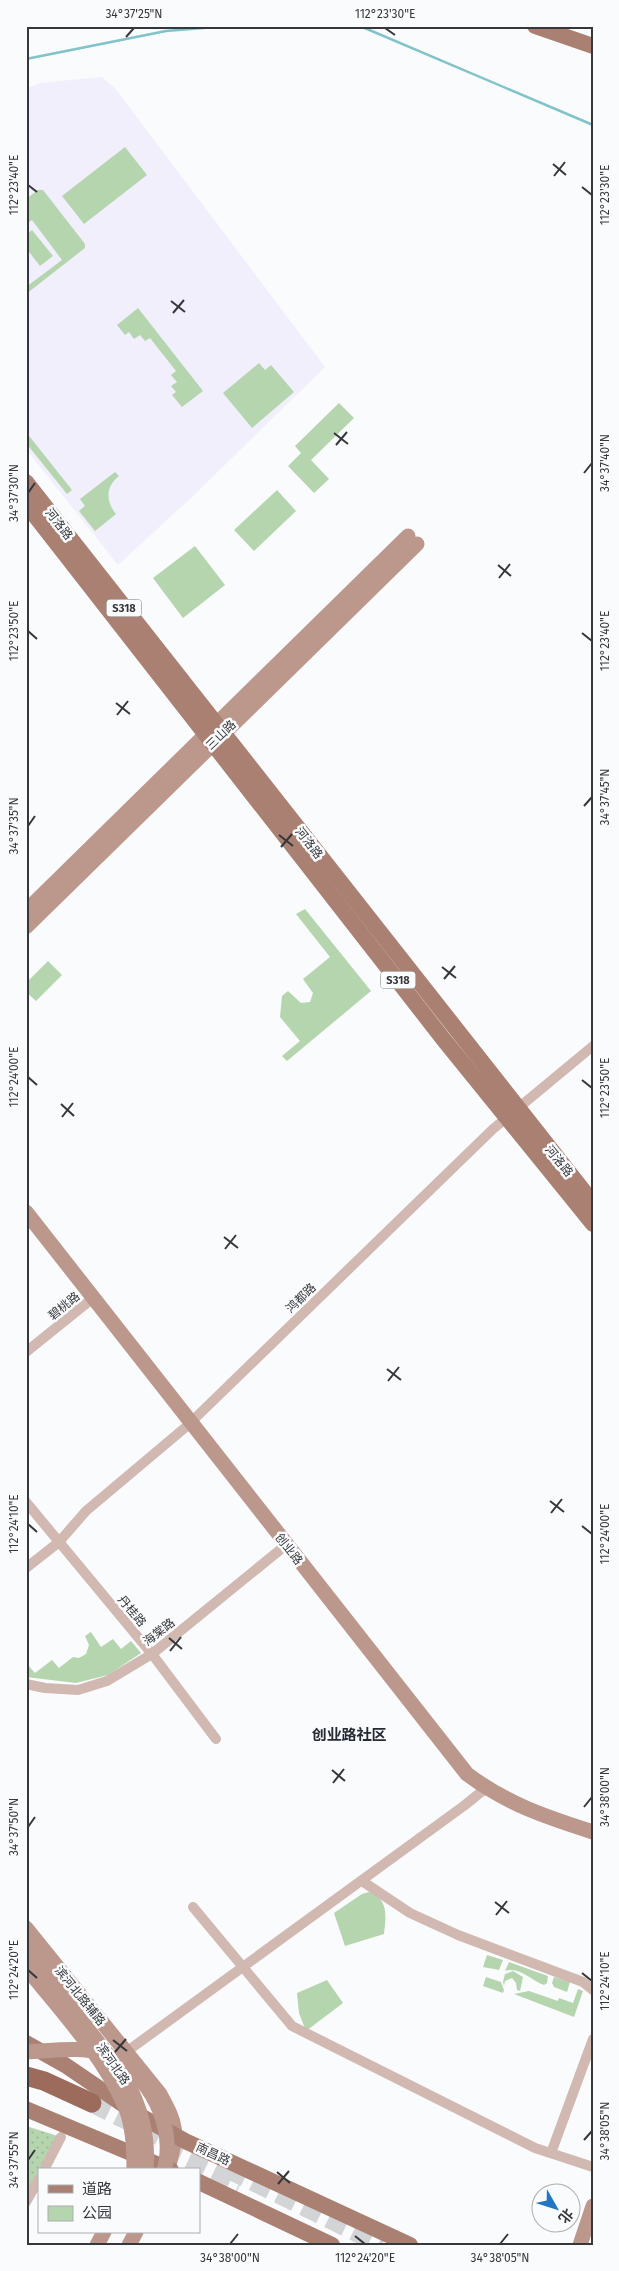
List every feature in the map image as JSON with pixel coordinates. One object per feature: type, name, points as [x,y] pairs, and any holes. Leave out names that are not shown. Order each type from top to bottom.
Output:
[{"type":"highway","points":[[26,2076],[44,2081],[89,2108],[26,2089]]},
{"type":"main road","points":[[535,26],[593,46]]},
{"type":"main road","name":"河洛路","points":[[26,482],[214,734]]},
{"type":"main road","name":"河洛路","points":[[26,504],[214,734],[512,1112],[593,1224]]},
{"type":"main road","name":"河洛路","points":[[512,1112],[593,1203]]},
{"type":"main road","name":"南昌路","points":[[26,2043],[65,2065],[137,2114],[175,2136],[410,2245]]},
{"type":"main road","points":[[26,2109],[139,2167]]},
{"type":"main road","points":[[200,2182],[332,2245]]},
{"type":"street","name":"三山路","points":[[26,911],[214,734],[413,540]]},
{"type":"street","name":"三山路","points":[[26,927],[214,734]]},
{"type":"street","name":"鸿都路","points":[[26,1568],[60,1542],[86,1511],[188,1424],[512,1112],[593,1046]]},
{"type":"street","name":"创业路","points":[[26,1212],[91,1300]]},
{"type":"street","name":"创业路","points":[[26,1220],[91,1300],[463,1777],[533,1818],[593,1837]]},
{"type":"street","name":"碧桃路","points":[[26,1352],[91,1300]]},
{"type":"street","name":"丹桂路","points":[[26,1502],[152,1654],[216,1739]]},
{"type":"street","name":"海棠路","points":[[26,1684],[45,1688],[78,1690],[106,1681],[152,1654],[284,1546]]},
{"type":"street","name":"创业路","points":[[484,1790],[534,1813],[593,1832]]},
{"type":"street","points":[[110,2064],[484,1790]]},
{"type":"street","points":[[362,1881],[410,1913],[458,1935],[583,1982],[593,1990]]},
{"type":"street","points":[[193,1907],[292,2026],[529,2146],[593,2167]]},
{"type":"street","name":"滨河北路辅路","points":[[26,1928],[160,2094],[176,2128],[168,2168]]},
{"type":"street","name":"滨河北路","points":[[26,1950],[122,2074],[133,2094],[144,2123],[147,2152],[139,2167]]},
{"type":"street","name":"滨河北路辅路","points":[[26,1968],[110,2064],[126,2088],[137,2114],[139,2167]]},
{"type":"street","name":"滨河北路","points":[[26,1968],[105,2068],[124,2103],[139,2167]]},
{"type":"street","points":[[550,2153],[593,2039]]},
{"type":"street","points":[[26,2052],[65,2048],[109,2055],[132,2068],[158,2105],[166,2126],[168,2168]]},
{"type":"street","points":[[45,2168],[61,2137]]},
{"type":"street","points":[[26,2202],[38,2181]]},
{"type":"street","points":[[580,2245],[593,2206]]},
{"type":"street","points":[[590,2245],[593,2237]]},
{"type":"shaded area","points":[[102,77],[115,88],[325,367],[192,497],[118,565],[26,449],[26,89],[39,83]]},
{"type":"green space","points":[[125,147],[147,175],[84,224],[62,196]]},
{"type":"green space","points":[[38,190],[43,190],[85,244],[85,248],[26,294],[26,287],[62,260],[32,220],[26,224],[26,199]]},
{"type":"green space","points":[[32,230],[53,256],[40,266],[26,248],[26,235]]},
{"type":"green space","points":[[138,308],[203,391],[182,407],[172,395],[176,392],[171,386],[177,382],[171,375],[176,371],[150,338],[145,341],[140,335],[134,339],[129,332],[125,335],[117,325]]},
{"type":"green space","points":[[259,363],[265,370],[271,365],[294,392],[252,428],[223,393]]},
{"type":"green space","points":[[339,403],[354,418],[311,460],[329,479],[314,493],[288,466],[301,453],[295,446]]},
{"type":"green space","points":[[26,432],[72,490],[67,494],[26,443]]},
{"type":"green space","points":[[115,472],[119,476],[111,485],[108,495],[110,505],[116,514],[95,531],[79,511],[85,506],[80,499]]},
{"type":"green space","points":[[277,490],[296,511],[254,551],[234,530]]},
{"type":"green space","points":[[195,546],[225,585],[183,618],[153,578]]},
{"type":"green space","points":[[305,909],[371,991],[287,1061],[282,1056],[300,1041],[280,1017],[282,996],[288,991],[301,1003],[310,1002],[313,993],[303,979],[330,957],[296,914]]},
{"type":"green space","points":[[48,961],[62,975],[36,1001],[26,992],[26,983]]},
{"type":"green space","points":[[91,1632],[101,1647],[113,1639],[121,1649],[131,1641],[141,1653],[108,1675],[76,1683],[26,1677],[26,1663],[35,1673],[52,1660],[59,1668],[73,1657],[79,1658],[86,1654],[89,1645],[85,1636]]},
{"type":"green space","points":[[369,1892],[380,1899],[385,1909],[384,1934],[345,1946],[334,1913],[362,1894]]},
{"type":"green space","points":[[487,1955],[503,1960],[499,1970],[483,1967]]},
{"type":"green space","points":[[509,1962],[548,1976],[547,1983],[544,1985],[539,1983],[515,1970],[505,1971]]},
{"type":"green space","points":[[513,1971],[523,1977],[520,1991],[517,1990],[516,1983],[512,1978],[505,1981],[504,1986],[505,1974]]},
{"type":"green space","points":[[486,1977],[501,1982],[504,1990],[503,1993],[483,1986]]},
{"type":"green space","points":[[554,1977],[570,1982],[567,1992],[554,1987],[552,1983]]},
{"type":"green space","points":[[327,1980],[343,2003],[306,2031],[299,2013],[297,1993]]},
{"type":"green space","points":[[578,1989],[583,1991],[574,2017],[514,1994],[529,1991],[558,2001],[559,1998],[573,2003]]},
{"type":"green space","points":[[26,2126],[61,2137],[45,2168],[38,2168],[38,2181],[26,2202]]},
{"type":"waterway","points":[[26,59],[166,31],[228,26]]},
{"type":"waterway","points":[[360,26],[593,125]]},
{"type":"tunnel","points":[[92,2103],[181,2147]]},
{"type":"tunnel","points":[[163,2148],[240,2185]]},
{"type":"tunnel","points":[[228,2169],[382,2245]]},
{"type":"district","name":"创业路社区","points":[[349,1735]]}]
